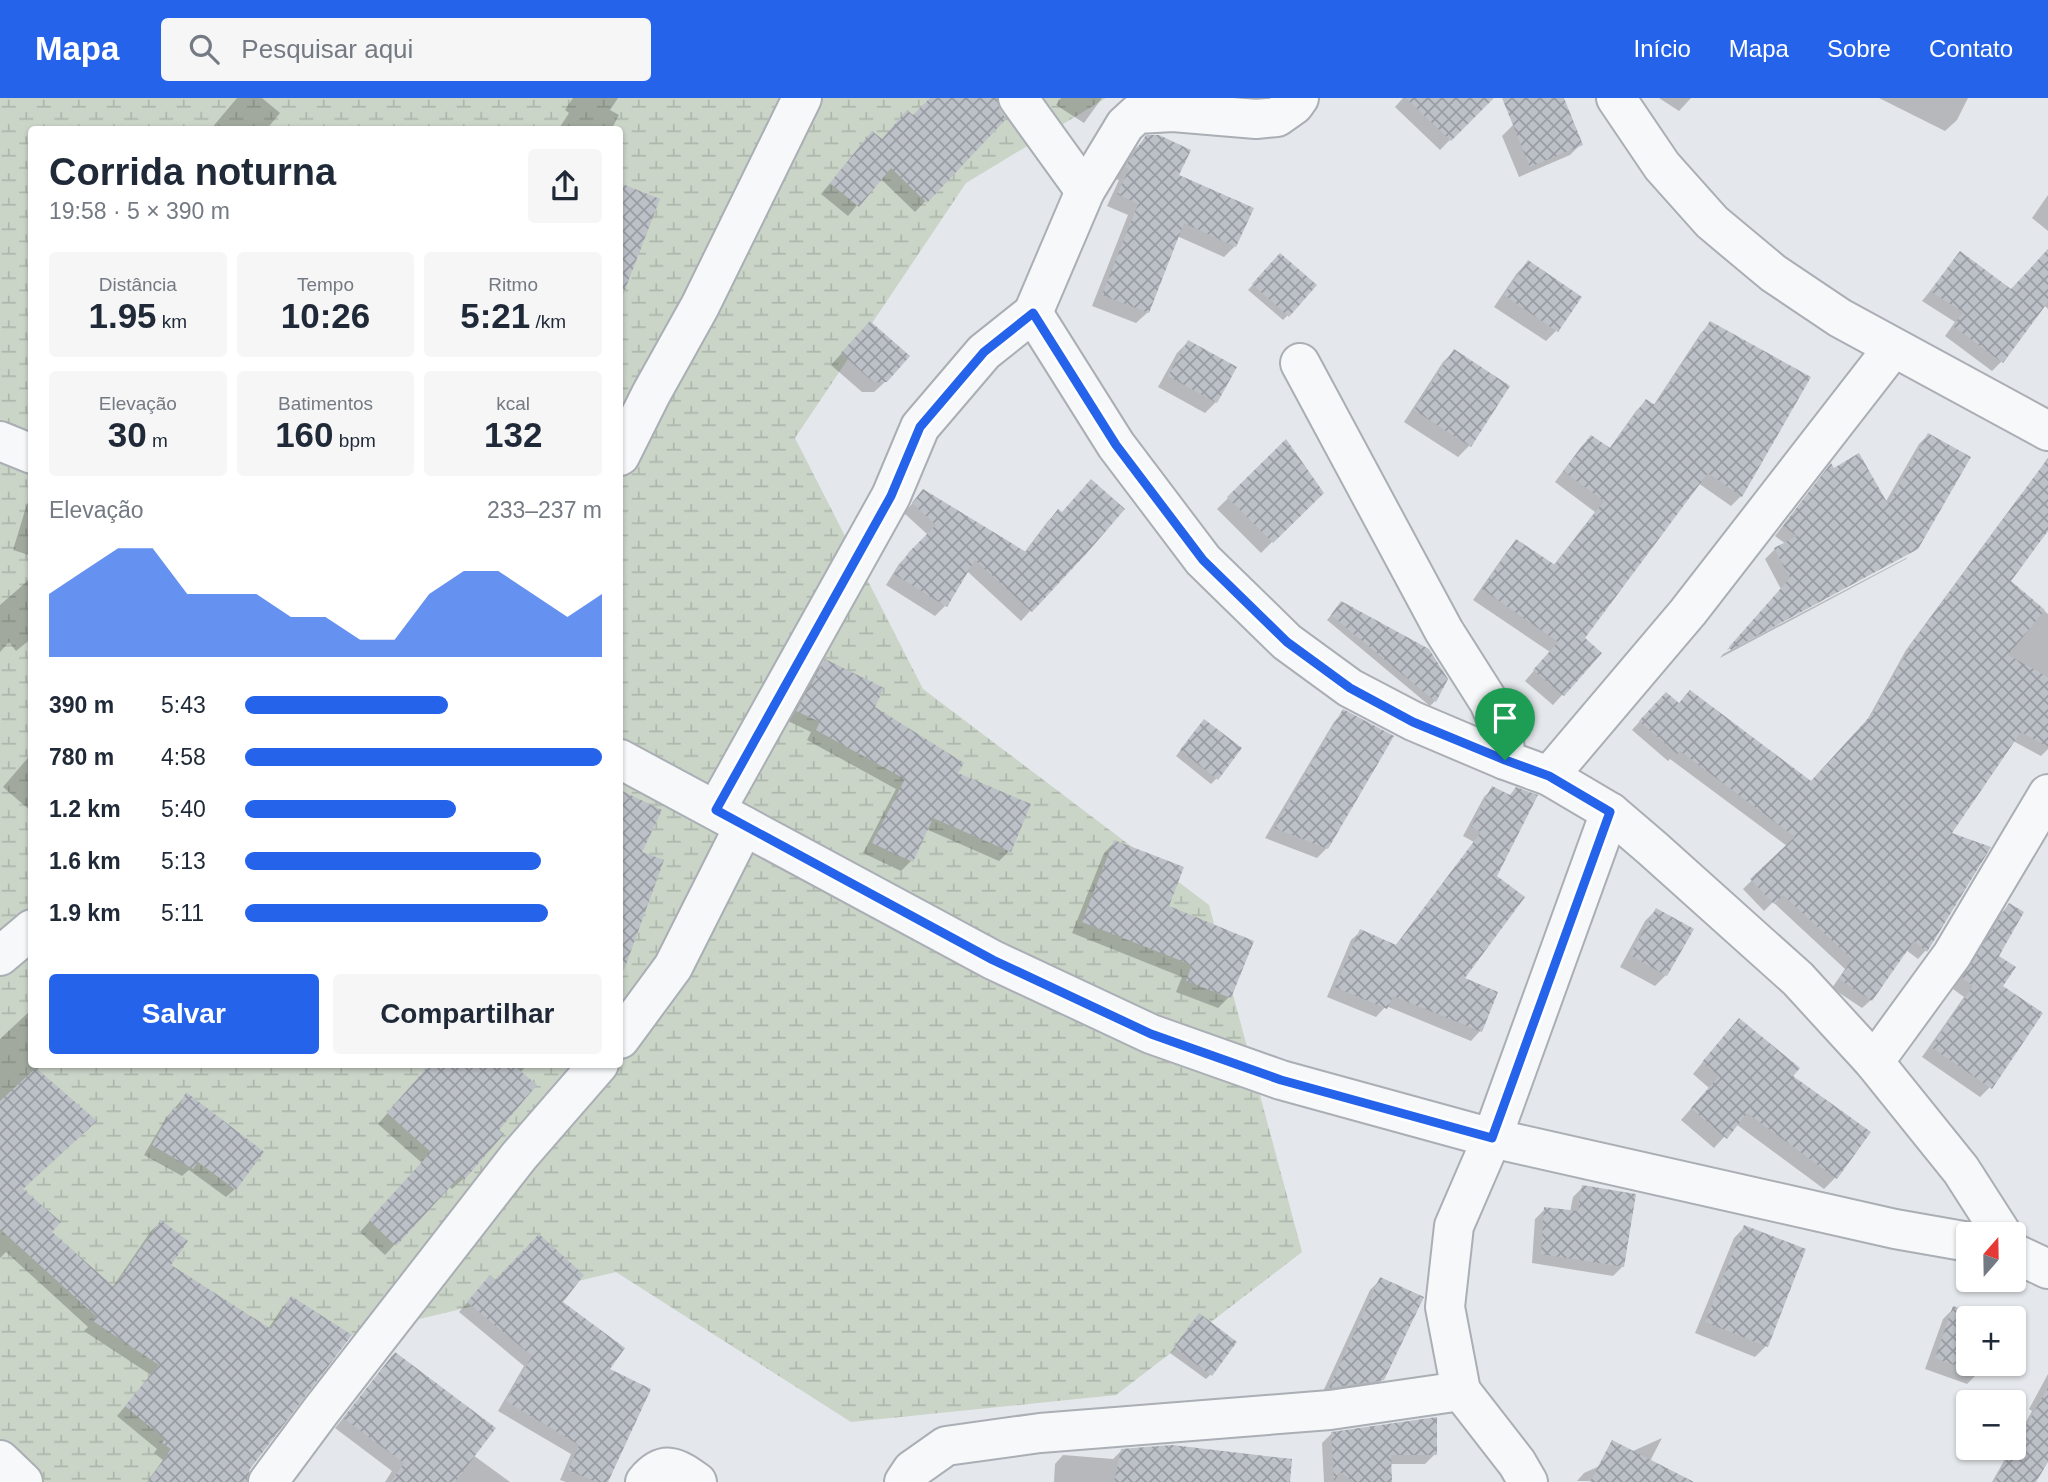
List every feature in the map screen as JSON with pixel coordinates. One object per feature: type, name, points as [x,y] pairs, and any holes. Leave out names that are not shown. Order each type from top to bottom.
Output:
[{"type":"street","points":[[623,450],[700,306],[802,98]]},
{"type":"street","points":[[1018,98],[1085,191]]},
{"type":"street","points":[[623,1035],[673,967],[730,818],[891,496],[920,427],[984,352],[1033,313],[1085,191],[1125,125],[1137,114],[1173,112],[1277,117],[1298,98]]},
{"type":"street","points":[[1616,98],[1662,166],[1712,222],[1773,273],[1840,318],[2048,430]]},
{"type":"street","points":[[1033,313],[1116,445],[1203,560],[1287,642],[1350,688],[1413,722],[1549,776],[1610,812],[1798,979],[1874,1062],[1961,1170],[1994,1222]]},
{"type":"street","points":[[1549,776],[1688,612],[1893,348]]},
{"type":"street","points":[[1300,363],[1444,631],[1489,702],[1504,736],[1505,760]]},
{"type":"street","points":[[0,440],[28,452]]},
{"type":"street","points":[[623,761],[993,960],[1151,1034],[1281,1080],[1492,1138],[1956,1240]]},
{"type":"street","points":[[1874,1062],[1952,955],[2048,794]]},
{"type":"street","points":[[1528,1482],[1517,1463],[1461,1391],[1445,1307],[1454,1226],[1492,1138],[1610,812]]},
{"type":"street","points":[[0,956],[28,932]]},
{"type":"street","points":[[268,1482],[519,1156],[596,1068]]},
{"type":"street","points":[[2026,1259],[2048,1269]]},
{"type":"street","points":[[904,1482],[912,1470],[946,1446],[1040,1433],[1330,1410],[1461,1391]]},
{"type":"street","points":[[0,1460],[23,1482]]},
{"type":"street","points":[[645,1482],[654,1472],[666,1467],[679,1469],[697,1482]]},
{"type":"green space","points":[[0,98],[1106,98],[966,183],[795,438],[923,689],[1209,905],[1302,1252],[1116,1395],[851,1422],[616,1272],[240,1362],[214,1482],[0,1482]]},
{"type":"building","points":[[930,98],[997,98],[1006,119],[927,203],[891,168],[859,207],[830,183],[872,131],[882,139],[907,110],[913,115]]},
{"type":"building","points":[[1406,98],[1494,98],[1451,141]]},
{"type":"building","points":[[1502,98],[1564,98],[1583,145],[1530,167]]},
{"type":"building","points":[[1146,135],[1159,135],[1191,150],[1179,175],[1254,208],[1236,247],[1184,223],[1149,313],[1102,295],[1138,204],[1117,194],[1129,169],[1125,167]]},
{"type":"building","points":[[623,184],[660,199],[623,294]]},
{"type":"building","points":[[2048,249],[2048,302],[2003,363],[1953,326],[1963,312],[1930,291],[1960,251],[2011,289]]},
{"type":"building","points":[[1280,253],[1317,285],[1289,317],[1252,284]]},
{"type":"building","points":[[1528,260],[1582,297],[1558,332],[1504,295]]},
{"type":"building","points":[[870,321],[910,356],[887,382],[873,382],[841,353]]},
{"type":"building","points":[[1710,321],[1811,377],[1742,497],[1708,473],[1585,638],[1602,653],[1564,696],[1533,670],[1558,642],[1482,589],[1516,539],[1555,565],[1604,501],[1563,471],[1591,435],[1610,448],[1646,399],[1655,405]]},
{"type":"building","points":[[1188,340],[1237,367],[1217,403],[1168,376]]},
{"type":"building","points":[[1454,349],[1510,386],[1471,447],[1414,410]]},
{"type":"building","points":[[1928,433],[1971,457],[1918,549],[1731,650],[1729,647],[1790,578],[1774,548],[1797,536],[1783,526],[1831,463],[1834,468],[1859,453],[1888,504]]},
{"type":"building","points":[[1286,439],[1324,493],[1273,543],[1227,497]]},
{"type":"building","points":[[2048,458],[2048,531],[2011,581],[2045,610],[2008,655],[2048,677],[2048,747],[2021,732],[1952,833],[1991,847],[1927,952],[1914,941],[1872,1001],[1839,979],[1852,959],[1783,895],[1774,904],[1750,879],[1795,837],[1680,751],[1677,754],[1639,721],[1666,692],[1679,703],[1690,690],[1811,781],[1873,713],[1914,640]]},
{"type":"building","points":[[1091,479],[1125,509],[1032,612],[975,560],[947,607],[894,574],[909,552],[936,525],[912,503],[923,489],[1026,552],[1058,509],[1062,512]]},
{"type":"building","points":[[1341,601],[1429,649],[1448,679],[1436,702],[1331,615]]},
{"type":"building","points":[[825,659],[884,688],[875,707],[964,763],[958,773],[1031,804],[1011,852],[933,818],[913,862],[872,843],[905,779],[816,730],[820,722],[796,711]]},
{"type":"building","points":[[1343,709],[1394,736],[1328,849],[1274,828]]},
{"type":"building","points":[[1204,719],[1242,748],[1218,780],[1180,750]]},
{"type":"building","points":[[1492,786],[1510,795],[1516,787],[1538,795],[1497,876],[1525,897],[1465,978],[1498,992],[1482,1032],[1393,996],[1387,1009],[1335,987],[1360,929],[1396,945],[1481,832],[1471,827]]},
{"type":"building","points":[[623,791],[662,810],[642,852],[664,860],[624,970]]},
{"type":"building","points":[[1114,840],[1184,867],[1169,906],[1254,941],[1231,998],[1186,981],[1192,965],[1082,922]]},
{"type":"building","points":[[2009,903],[2024,912],[1999,956],[2016,967],[2003,986],[2043,1013],[1992,1089],[1931,1047],[1973,986],[1962,978]]},
{"type":"building","points":[[1656,908],[1694,929],[1667,976],[1630,955]]},
{"type":"building","points":[[1739,1018],[1800,1068],[1793,1076],[1871,1132],[1837,1179],[1747,1113],[1727,1139],[1691,1108],[1719,1076],[1702,1062]]},
{"type":"building","points":[[36,1068],[97,1121],[23,1189],[61,1222],[52,1232],[114,1287],[161,1220],[188,1241],[171,1265],[271,1329],[291,1296],[352,1335],[250,1469],[247,1482],[148,1482],[171,1449],[162,1443],[165,1439],[125,1406],[159,1365],[93,1321],[96,1316],[0,1229],[0,1101]]},
{"type":"building","points":[[426,1068],[517,1068],[537,1085],[499,1130],[504,1134],[464,1180],[460,1176],[396,1246],[369,1220],[431,1152],[387,1113]]},
{"type":"building","points":[[186,1092],[264,1152],[236,1190],[198,1162],[193,1169],[152,1145],[174,1107],[178,1109]]},
{"type":"building","points":[[1582,1185],[1636,1194],[1624,1267],[1541,1254],[1544,1207],[1578,1211]]},
{"type":"building","points":[[1744,1225],[1806,1249],[1768,1347],[1705,1322]]},
{"type":"building","points":[[539,1234],[584,1275],[563,1302],[625,1348],[610,1369],[651,1389],[608,1482],[596,1482],[568,1470],[579,1445],[506,1401],[532,1356],[467,1302],[490,1275],[495,1280]]},
{"type":"building","points":[[1380,1277],[1424,1297],[1384,1380],[1329,1388]]},
{"type":"building","points":[[1953,1306],[1956,1307],[1956,1365],[1935,1358]]},
{"type":"building","points":[[1199,1313],[1237,1342],[1212,1376],[1174,1347]]},
{"type":"building","points":[[395,1352],[496,1428],[455,1482],[391,1482],[404,1463],[343,1418]]},
{"type":"building","points":[[2048,1387],[2048,1462],[2036,1482],[1994,1482],[2007,1460],[2026,1460],[2026,1426]]},
{"type":"building","points":[[1437,1417],[1437,1455],[1391,1455],[1392,1482],[1353,1482],[1340,1472],[1334,1482],[1331,1432]]},
{"type":"building","points":[[1612,1440],[1694,1482],[1590,1482]]},
{"type":"building","points":[[1172,1445],[1292,1459],[1290,1482],[1114,1482],[1121,1449]]},
{"type":"route","points":[[1033,313],[1116,445],[1203,560],[1287,642],[1350,688],[1413,722],[1505,760],[1549,776],[1610,812],[1492,1138],[1281,1080],[1151,1034],[993,960],[716,810],[891,496],[920,427],[984,352],[1033,313]]}]
